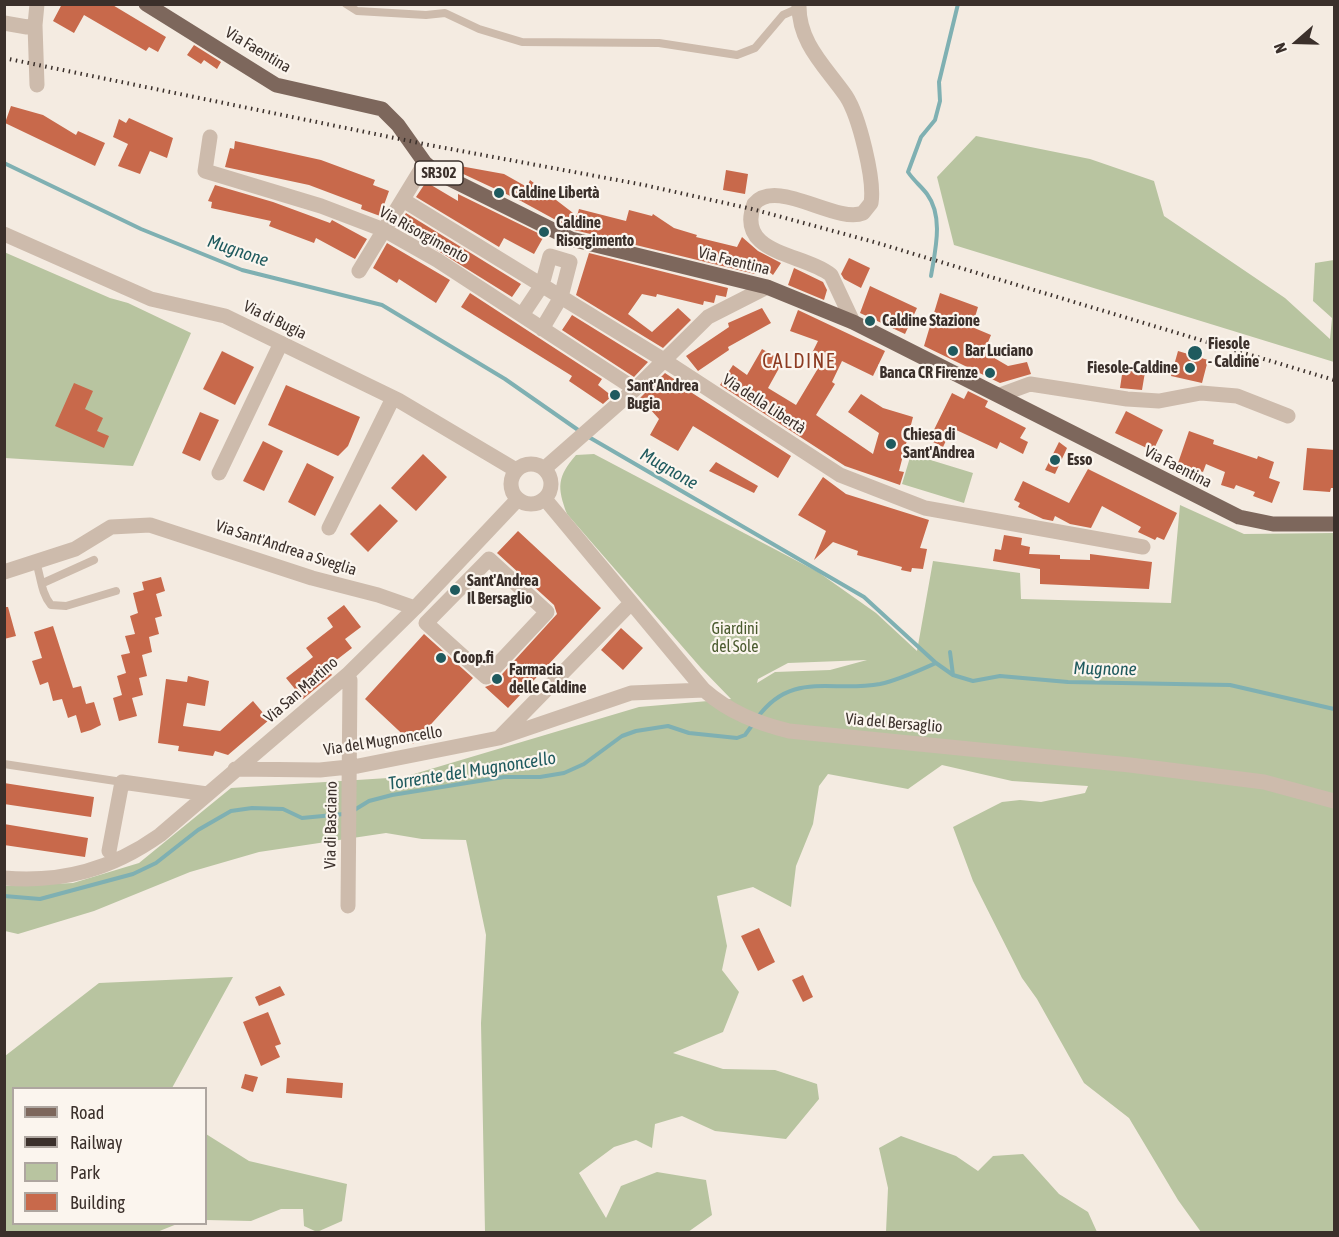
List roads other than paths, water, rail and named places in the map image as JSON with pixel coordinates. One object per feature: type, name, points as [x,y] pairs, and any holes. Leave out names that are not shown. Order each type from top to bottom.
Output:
[{"type":"main road","name":"Via Faentina","points":[[146,4],[276,85],[382,109],[391,116],[425,163],[446,177],[571,239],[767,287],[853,322],[1239,517],[1273,524],[1335,524]]},
{"type":"street","points":[[37,4],[35,25],[37,85]]},
{"type":"street","points":[[799,6],[807,42],[852,109],[868,171],[871,203],[863,213],[853,215],[789,198],[763,197],[754,204],[750,224],[753,234],[769,247],[831,275],[853,322]]},
{"type":"street","points":[[4,23],[27,27],[35,25]]},
{"type":"street","name":"Via Risorgimento","points":[[210,137],[205,171],[321,206],[384,230],[437,260],[635,389]]},
{"type":"street","points":[[359,271],[425,163]]},
{"type":"street","name":"Via della Libertà","points":[[403,200],[663,359],[851,479],[925,508],[1143,547]]},
{"type":"street","name":"Via di Bugia","points":[[4,234],[151,299],[225,316],[393,398],[516,470]]},
{"type":"street","points":[[522,315],[542,285],[550,256],[570,262],[561,297],[542,329]]},
{"type":"street","points":[[545,468],[599,418],[635,389],[708,317],[767,287]]},
{"type":"street","points":[[219,473],[281,343]]},
{"type":"street","points":[[1000,395],[1030,384],[1148,400],[1210,394],[1237,396],[1288,416]]},
{"type":"street","points":[[329,528],[393,398]]},
{"type":"street","points":[[529,463],[545,468],[552,485],[545,499],[533,504],[518,499],[511,488],[511,480],[516,470],[529,463]]},
{"type":"street","points":[[415,608],[518,499]]},
{"type":"street","name":"Via del Bersaglio","points":[[545,499],[704,690],[717,702],[755,722],[789,731],[1030,753],[1264,782],[1335,801]]},
{"type":"street","name":"Via Sant'Andrea a Sveglia","points":[[5,572],[75,549],[111,528],[150,525],[312,578],[415,608]]},
{"type":"street","points":[[489,559],[547,612],[486,677],[426,622],[489,559]]},
{"type":"street","points":[[500,738],[631,603]]},
{"type":"street","name":"Via San Martino","points":[[4,878],[49,880],[111,857],[160,835],[347,675],[415,608]]},
{"type":"street","name":"Via di Basciano","points":[[347,675],[350,680],[348,906]]},
{"type":"street","name":"Via del Mugnoncello","points":[[235,770],[320,770],[350,767],[500,738],[632,693],[704,690]]},
{"type":"street","points":[[111,857],[122,782],[207,794]]},
{"type":"lane","points":[[346,4],[357,11],[426,15],[445,13],[479,29],[522,42],[659,43],[737,54],[755,48],[783,15],[799,6]]},
{"type":"lane","points":[[44,583],[94,560]]},
{"type":"lane","points":[[36,562],[44,583],[45,598],[51,605],[66,606],[116,591]]},
{"type":"lane","points":[[4,764],[122,782]]},
{"type":"waterway","points":[[931,276],[937,234],[935,213],[927,194],[908,172],[921,137],[935,120],[940,101],[939,82],[958,4]]},
{"type":"waterway","name":"Mugnone","points":[[4,163],[141,229],[242,270],[382,305],[505,379],[581,432]]},
{"type":"waterway","name":"Mugnone","points":[[587,436],[864,597],[936,663],[953,675],[973,681],[1000,676],[1068,682],[1230,685],[1334,709]]},
{"type":"waterway","points":[[950,652],[953,675]]},
{"type":"waterway","name":"Torrente del Mugnoncello","points":[[757,718],[770,703],[798,689],[813,686],[880,684],[936,663]]},
{"type":"waterway","name":"Torrente del Mugnoncello","points":[[351,812],[369,801],[392,795],[504,777],[540,777],[564,773],[584,764],[622,736],[636,731],[668,726],[689,733],[737,738],[745,735],[753,724]]},
{"type":"waterway","name":"Torrente del Mugnoncello","points":[[4,896],[40,899],[133,874],[156,863],[198,830],[231,811],[252,808],[283,809],[302,818],[344,814]]},
{"type":"railway","points":[[4,58],[429,145],[644,185],[752,209],[874,242],[1334,380]]},
{"type":"place","name":"Caldine Libertà","points":[[499,193]]},
{"type":"place","name":"Caldine Risorgimento","points":[[544,232]]},
{"type":"place","name":"Caldine Stazione","points":[[870,321]]},
{"type":"place","name":"Bar Luciano","points":[[953,351]]},
{"type":"place","name":"Fiesole - Caldine","points":[[1195,353]]},
{"type":"place","name":"Fiesole-Caldine","points":[[1190,368]]},
{"type":"place","name":"Banca CR Firenze","points":[[990,373]]},
{"type":"place","name":"Sant'Andrea Bugia","points":[[615,395]]},
{"type":"place","name":"Chiesa di Sant'Andrea","points":[[891,444]]},
{"type":"place","name":"Esso","points":[[1055,460]]},
{"type":"place","name":"Sant'Andrea Il Bersaglio","points":[[455,590]]},
{"type":"place","name":"Coop.fi","points":[[441,658]]},
{"type":"place","name":"Farmacia delle Caldine","points":[[497,679]]},
{"type":"district","name":"CALDINE","points":[[799,362]]},
{"type":"park label","name":"Giardini del Sole","points":[[735,638]]}]
